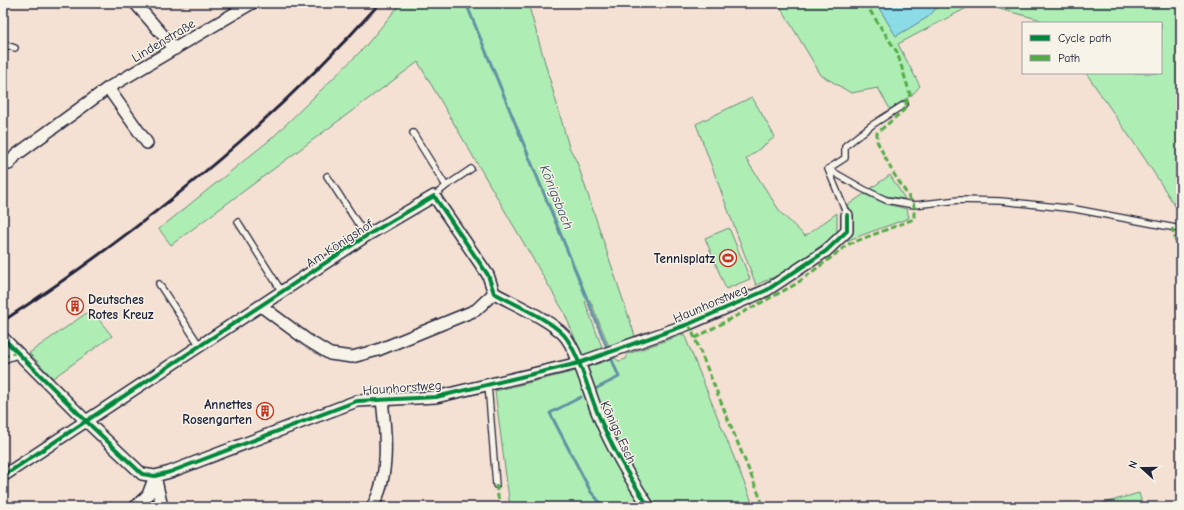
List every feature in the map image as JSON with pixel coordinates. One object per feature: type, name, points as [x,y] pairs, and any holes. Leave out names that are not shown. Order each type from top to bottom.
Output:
[{"type":"street","points":[[135,3],[175,49]]},
{"type":"street","name":"Lindenstraße","points":[[9,164],[16,156],[108,88],[252,3]]},
{"type":"street","points":[[108,88],[147,143]]},
{"type":"street","points":[[434,196],[488,275],[494,293],[551,325],[565,336],[579,363]]},
{"type":"street","name":"Am Königshof","points":[[3,476],[366,236],[434,196]]},
{"type":"street","name":"Haunhorstweg","points":[[155,476],[170,472],[357,401],[436,397],[579,363],[690,324],[767,290],[826,250],[847,231],[847,215]]},
{"type":"street","points":[[261,306],[306,340],[330,354],[352,357],[378,350],[476,310],[494,293]]},
{"type":"street","points":[[3,338],[86,421],[142,474],[155,476]]},
{"type":"street","points":[[3,357],[17,352]]},
{"type":"street","name":"Königs Esch","points":[[579,363],[598,414],[625,470],[649,507]]},
{"type":"street","points":[[372,507],[378,497],[383,481],[386,432],[382,400]]},
{"type":"street","points":[[135,507],[148,495],[155,476]]},
{"type":"street","points":[[155,476],[162,507]]},
{"type":"lane","points":[[3,44],[14,48]]},
{"type":"lane","points":[[828,169],[845,158],[845,146],[872,125],[904,104]]},
{"type":"lane","points":[[414,133],[446,186]]},
{"type":"lane","name":"Am Königshof","points":[[434,196],[471,169]]},
{"type":"lane","points":[[828,169],[847,215]]},
{"type":"lane","points":[[828,169],[886,200],[914,205],[959,200],[1001,201],[1075,209],[1181,229]]},
{"type":"lane","name":"Am Königshof","points":[[327,176],[366,236]]},
{"type":"lane","points":[[238,222],[282,292]]},
{"type":"lane","points":[[159,284],[200,346]]},
{"type":"lane","points":[[488,384],[496,485]]},
{"type":"green space","points":[[401,3],[528,3],[569,147],[577,162],[635,336],[609,346],[590,300],[585,302],[603,350],[582,355],[564,312],[418,62],[171,245],[159,229],[271,139],[363,49]]},
{"type":"green space","points":[[778,3],[876,3],[896,36],[928,17],[941,3],[976,3],[898,44],[920,86],[912,95],[890,109],[878,88],[851,93],[821,75]]},
{"type":"green space","points":[[976,3],[1181,3],[1181,215],[1145,159],[1087,74],[1162,74],[1162,22],[1043,22],[1038,19]]},
{"type":"green space","points":[[752,97],[775,137],[746,159],[781,213],[805,236],[837,213],[837,234],[783,273],[756,285],[696,124]]},
{"type":"green space","points":[[890,175],[905,199],[886,196],[870,189]]},
{"type":"green space","points":[[864,194],[886,204],[907,209],[909,218],[843,242],[852,226],[848,205]]},
{"type":"green space","name":"Tennisplatz","points":[[729,228],[750,279],[726,289],[705,238]]},
{"type":"green space","points":[[91,310],[112,336],[53,378],[29,353]]},
{"type":"green space","points":[[684,334],[754,507],[510,507],[495,391],[572,372],[615,358],[619,361],[626,359],[628,354]]},
{"type":"green space","points":[[1139,493],[1143,507],[1090,507]]},
{"type":"water","points":[[876,3],[941,3],[928,17],[896,36]]},
{"type":"waterway","name":"Königsbach","points":[[466,3],[608,350]]},
{"type":"waterway","name":"Königsbach","points":[[597,388],[619,377],[610,355]]},
{"type":"waterway","name":"Königsbach","points":[[581,397],[550,413],[591,492],[604,507]]},
{"type":"railway","points":[[3,321],[105,250],[202,174],[249,134],[294,92],[338,49],[380,3]]},
{"type":"marked path","points":[[865,3],[897,52],[910,94],[905,103]]},
{"type":"marked path","points":[[695,338],[796,284],[849,244],[914,219],[914,205],[892,171],[877,141],[877,133],[904,110],[908,99]]},
{"type":"marked path","points":[[1172,228],[1181,260]]},
{"type":"marked path","points":[[689,324],[764,507]]},
{"type":"marked path","points":[[3,357],[17,352]]},
{"type":"marked path","points":[[496,485],[500,507]]},
{"type":"cycle path","points":[[3,476],[366,236],[434,196],[488,275],[494,293],[550,323],[558,329],[569,342],[579,361],[603,426],[628,473],[649,507]]},
{"type":"cycle path","points":[[3,338],[86,421],[142,474],[155,476],[170,472],[357,401],[436,397],[579,363],[689,324],[767,290],[826,251],[847,231],[847,215]]},
{"type":"place","name":"Tennisplatz","points":[[728,258]]},
{"type":"place","name":"Deutsches Rotes Kreuz","points":[[75,306]]},
{"type":"place","name":"Annettes Rosengarten","points":[[265,411]]}]
